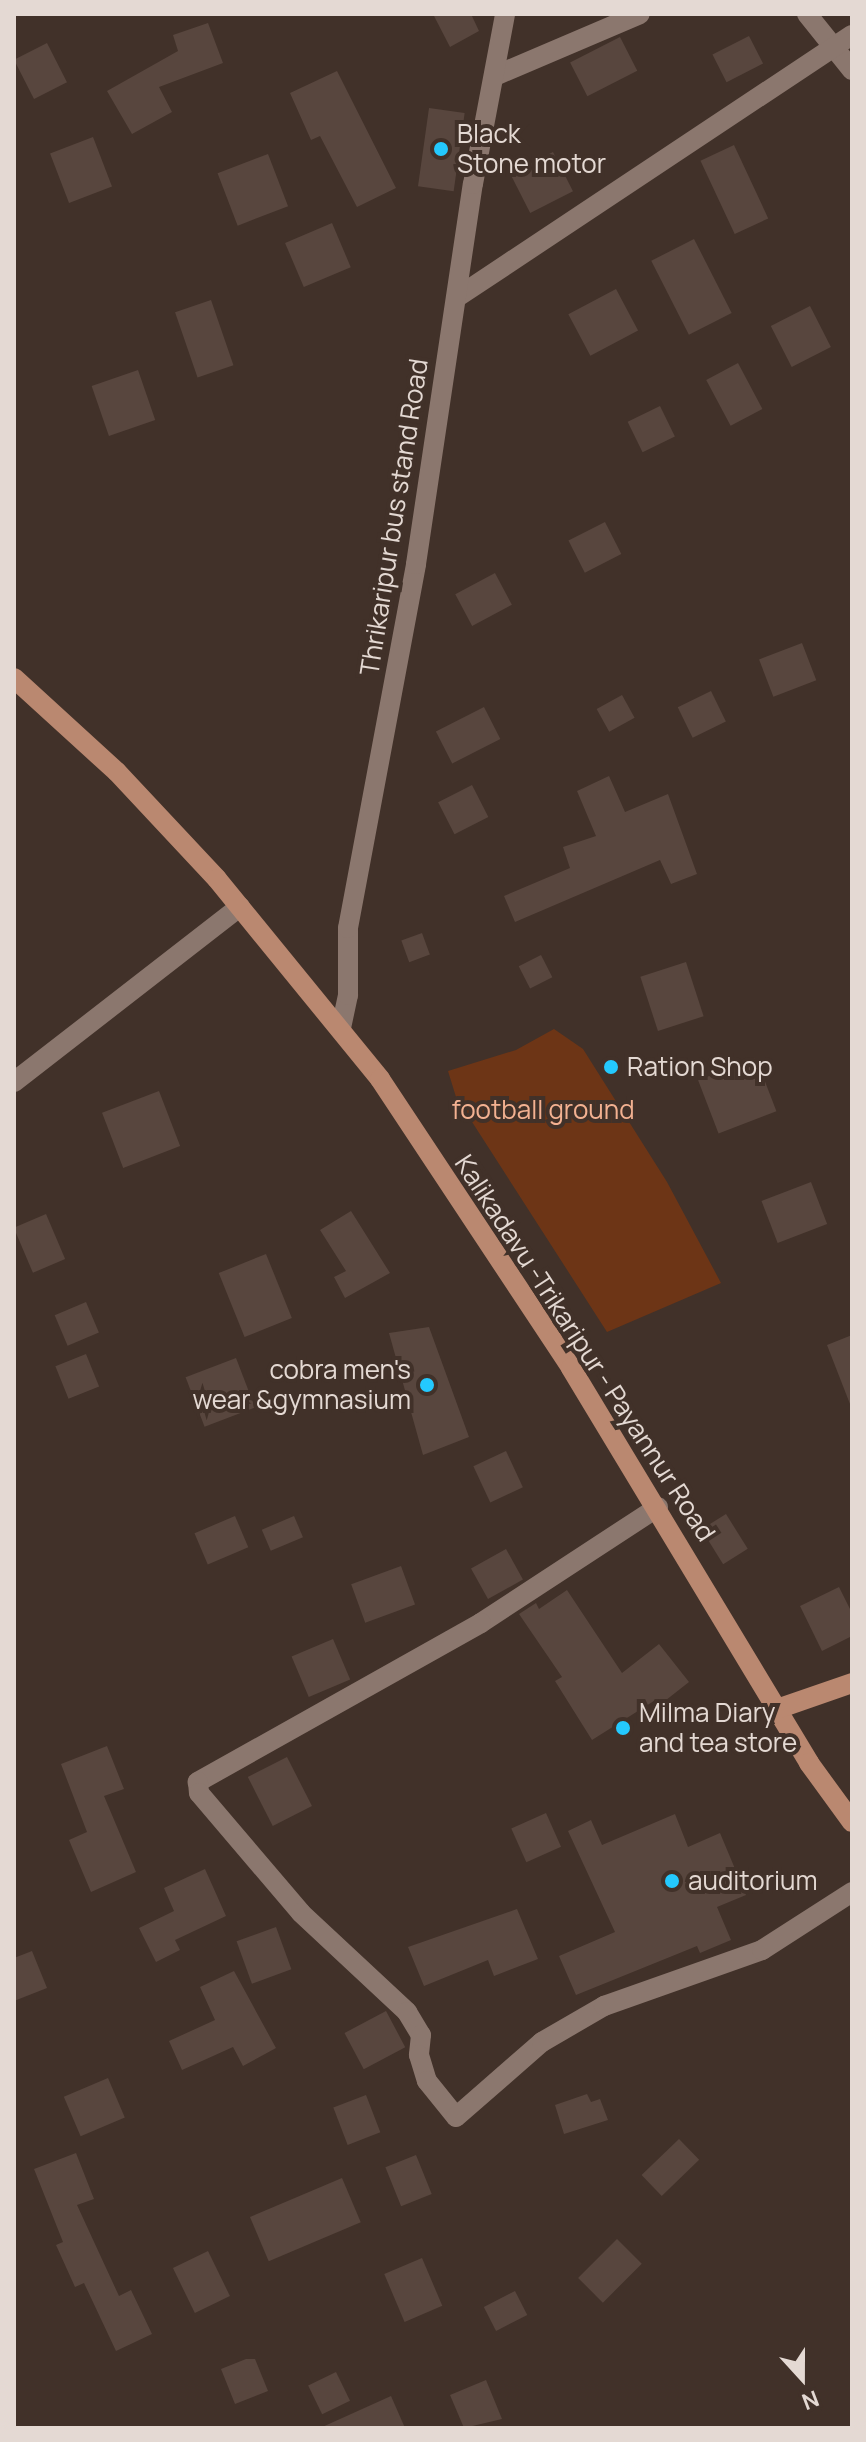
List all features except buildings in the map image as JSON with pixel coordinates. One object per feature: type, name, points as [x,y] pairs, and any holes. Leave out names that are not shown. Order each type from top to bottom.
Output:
[{"type":"main road","name":"Kalikadavu -Trikaripur - Payannur Road","points":[[14,678],[117,772],[240,907],[380,1079],[658,1507],[780,1708],[809,1763],[852,1822]]},
{"type":"main road","points":[[780,1708],[852,1683]]},
{"type":"street","name":"Thrikaripur bus stand Road","points":[[341,1028],[348,995],[348,928],[416,564],[456,298],[497,75],[505,14]]},
{"type":"street","points":[[497,75],[640,14]]},
{"type":"street","points":[[807,14],[852,70]]},
{"type":"street","points":[[456,298],[852,35]]},
{"type":"street","points":[[14,1082],[240,907]]},
{"type":"street","points":[[658,1507],[481,1623],[198,1782],[199,1793],[301,1913],[407,2012],[421,2035],[419,2055],[427,2081],[456,2117],[542,2042],[604,2006],[762,1950],[852,1892]]},
{"type":"green space","name":"football ground","points":[[554,1029],[583,1049],[667,1182],[721,1283],[607,1332],[456,1097],[448,1071],[516,1050]]},
{"type":"place","name":"Black Stone motor","points":[[441,149]]},
{"type":"place","name":"Ration Shop","points":[[611,1067]]},
{"type":"place","name":"cobra men's wear &gymnasium","points":[[427,1385]]},
{"type":"place","name":"Milma Diary and tea store","points":[[623,1728]]},
{"type":"place","name":"auditorium","points":[[672,1881]]}]
